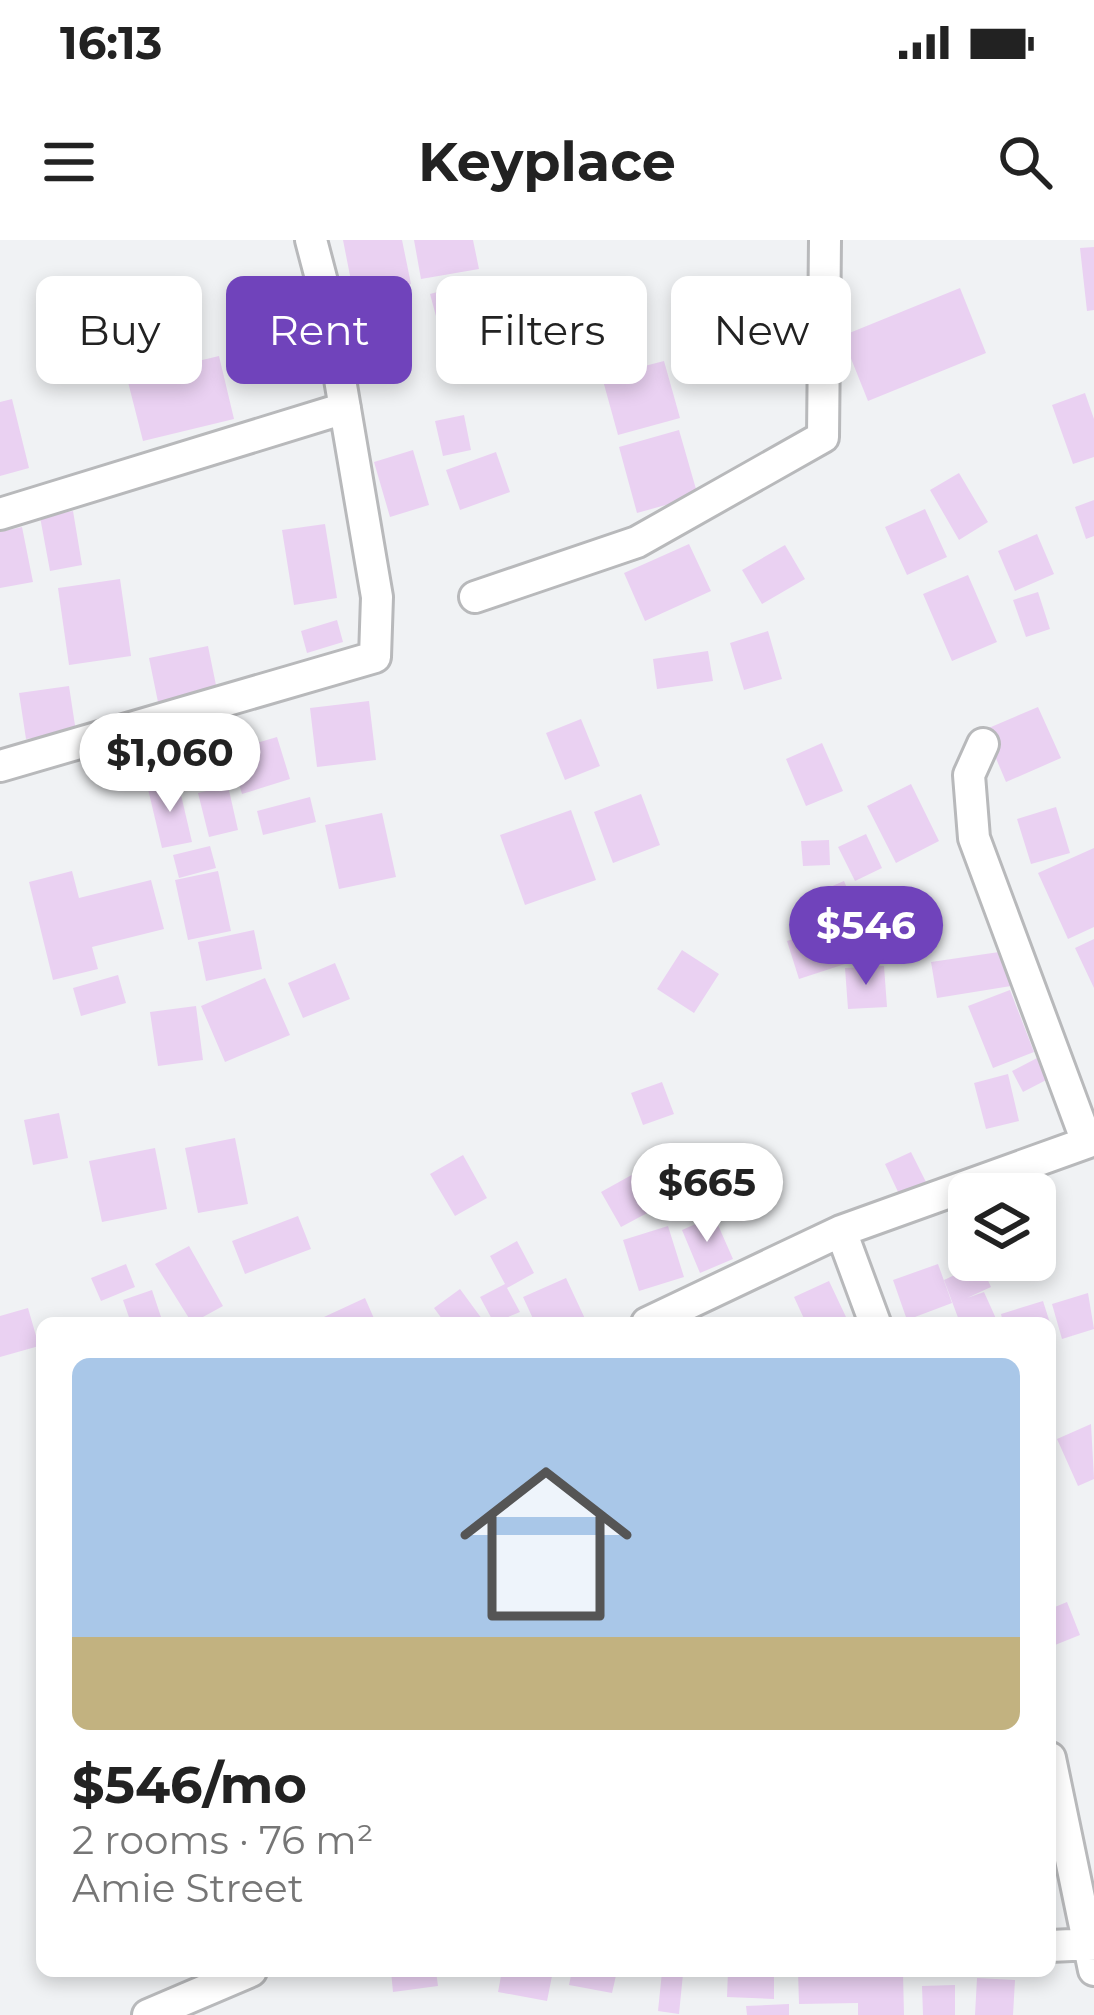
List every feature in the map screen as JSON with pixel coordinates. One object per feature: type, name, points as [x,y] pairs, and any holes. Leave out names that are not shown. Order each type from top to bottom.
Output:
[{"type":"street","points":[[0,766],[375,657],[376,597],[311,240]]},
{"type":"street","points":[[475,597],[637,542],[823,437],[825,240]]},
{"type":"street","points":[[0,514],[345,408]]},
{"type":"street","points":[[660,1317],[841,1231],[1091,1141],[974,838],[969,775],[983,744]]},
{"type":"street","points":[[841,1231],[873,1317]]},
{"type":"street","points":[[1056,1786],[1092,1953],[1056,1947]]},
{"type":"street","points":[[148,2015],[237,1977]]},
{"type":"building","points":[[343,240],[402,240],[409,276],[350,276]]},
{"type":"building","points":[[414,240],[473,240],[479,269],[421,279]]},
{"type":"building","points":[[1094,247],[1094,310],[1087,311],[1080,248]]},
{"type":"building","points":[[960,288],[986,353],[868,401],[851,358],[851,332]]},
{"type":"building","points":[[219,356],[234,419],[143,441],[129,384],[202,384],[202,360]]},
{"type":"building","points":[[664,361],[680,418],[618,435],[604,384],[647,384],[647,365]]},
{"type":"building","points":[[1085,393],[1094,419],[1094,457],[1073,464],[1052,405]]},
{"type":"building","points":[[12,399],[29,468],[0,476],[0,402]]},
{"type":"building","points":[[464,415],[471,450],[443,456],[435,421]]},
{"type":"building","points":[[679,430],[698,496],[637,513],[619,447]]},
{"type":"building","points":[[413,450],[429,505],[390,517],[374,462]]},
{"type":"building","points":[[496,452],[510,492],[460,510],[446,470]]},
{"type":"building","points":[[959,473],[988,522],[959,540],[930,490]]},
{"type":"building","points":[[1094,500],[1094,536],[1086,539],[1075,507]]},
{"type":"building","points":[[925,509],[947,557],[907,575],[885,527]]},
{"type":"building","points":[[73,511],[82,565],[50,571],[40,517]]},
{"type":"building","points":[[325,524],[337,598],[294,605],[282,530]]},
{"type":"building","points":[[22,527],[33,582],[0,588],[0,532]]},
{"type":"building","points":[[1037,534],[1054,574],[1015,591],[998,551]]},
{"type":"building","points":[[689,544],[711,591],[645,621],[624,573]]},
{"type":"building","points":[[785,545],[805,579],[762,604],[742,570]]},
{"type":"building","points":[[968,575],[997,642],[952,661],[923,594]]},
{"type":"building","points":[[120,579],[131,656],[69,665],[58,588]]},
{"type":"building","points":[[1038,592],[1050,629],[1026,637],[1013,600]]},
{"type":"building","points":[[337,620],[343,642],[307,653],[301,631]]},
{"type":"building","points":[[768,631],[782,679],[744,690],[730,643]]},
{"type":"building","points":[[208,646],[218,695],[159,707],[149,658]]},
{"type":"building","points":[[708,651],[713,681],[657,689],[653,659]]},
{"type":"building","points":[[69,686],[76,732],[26,739],[19,693]]},
{"type":"building","points":[[369,701],[376,760],[317,767],[310,708]]},
{"type":"building","points":[[1038,707],[1061,758],[1006,782],[984,730]]},
{"type":"building","points":[[581,719],[600,766],[565,780],[546,733]]},
{"type":"building","points":[[220,731],[226,776],[186,781],[181,735]]},
{"type":"building","points":[[277,737],[290,779],[242,794],[229,751]]},
{"type":"building","points":[[822,743],[843,791],[806,806],[786,759]]},
{"type":"building","points":[[178,782],[192,842],[162,848],[148,789]]},
{"type":"building","points":[[911,784],[939,841],[896,863],[867,806]]},
{"type":"building","points":[[228,786],[238,830],[209,837],[198,793]]},
{"type":"building","points":[[641,794],[660,845],[613,863],[594,812]]},
{"type":"building","points":[[310,797],[316,822],[263,835],[257,811]]},
{"type":"building","points":[[1056,807],[1070,853],[1031,864],[1017,819]]},
{"type":"building","points":[[571,810],[596,880],[525,905],[500,835]]},
{"type":"building","points":[[382,813],[396,877],[339,889],[325,825]]},
{"type":"building","points":[[866,834],[882,868],[855,881],[838,847]]},
{"type":"building","points":[[829,840],[830,865],[803,866],[801,841]]},
{"type":"building","points":[[210,846],[216,868],[179,878],[173,855]]},
{"type":"building","points":[[1094,848],[1094,927],[1068,939],[1038,873]]},
{"type":"building","points":[[72,871],[79,898],[151,880],[164,929],[92,947],[98,969],[53,980],[29,882]]},
{"type":"building","points":[[218,871],[231,931],[188,940],[175,880]]},
{"type":"building","points":[[844,881],[855,907],[813,925],[802,899]]},
{"type":"building","points":[[915,911],[919,959],[890,960],[887,912]]},
{"type":"building","points":[[835,925],[848,963],[799,979],[787,941]]},
{"type":"building","points":[[254,930],[262,969],[206,981],[198,942]]},
{"type":"building","points":[[1094,939],[1094,988],[1075,948]]},
{"type":"building","points":[[682,950],[719,974],[694,1013],[657,989]]},
{"type":"building","points":[[1006,951],[1011,986],[937,998],[931,962]]},
{"type":"building","points":[[335,963],[350,999],[303,1018],[288,983]]},
{"type":"building","points":[[884,966],[887,1007],[848,1009],[845,968]]},
{"type":"building","points":[[118,975],[126,1003],[81,1016],[73,988]]},
{"type":"building","points":[[265,978],[290,1035],[225,1062],[201,1006]]},
{"type":"building","points":[[1010,990],[1034,1052],[993,1068],[968,1006]]},
{"type":"building","points":[[196,1006],[203,1060],[158,1066],[150,1012]]},
{"type":"building","points":[[1041,1056],[1052,1077],[1023,1092],[1012,1071]]},
{"type":"building","points":[[1008,1074],[1019,1121],[986,1129],[974,1083]]},
{"type":"building","points":[[662,1082],[674,1114],[643,1125],[631,1093]]},
{"type":"building","points":[[59,1113],[68,1158],[33,1165],[24,1120]]},
{"type":"building","points":[[235,1138],[248,1204],[198,1213],[185,1148]]},
{"type":"building","points":[[155,1148],[167,1209],[102,1222],[89,1161]]},
{"type":"building","points":[[911,1152],[926,1182],[899,1194],[885,1164]]},
{"type":"building","points":[[463,1155],[487,1198],[455,1216],[430,1174]]},
{"type":"building","points":[[646,1167],[666,1203],[621,1227],[601,1192]]},
{"type":"building","points":[[298,1216],[311,1249],[245,1274],[232,1241]]},
{"type":"building","points":[[714,1216],[733,1259],[700,1273],[682,1230]]},
{"type":"building","points":[[668,1226],[684,1277],[639,1291],[623,1240]]},
{"type":"building","points":[[517,1241],[534,1273],[507,1288],[520,1312],[508,1317],[491,1317],[480,1297],[505,1284],[490,1256]]},
{"type":"building","points":[[189,1246],[223,1306],[203,1317],[188,1317],[155,1264]]},
{"type":"building","points":[[126,1264],[135,1287],[101,1301],[91,1278]]},
{"type":"building","points":[[938,1264],[952,1303],[906,1317],[893,1280]]},
{"type":"building","points":[[566,1278],[584,1317],[532,1317],[523,1297]]},
{"type":"building","points":[[944,1280],[988,1281],[991,1287],[967,1298],[984,1292],[995,1317],[958,1317]]},
{"type":"building","points":[[829,1281],[846,1317],[803,1317],[794,1297]]},
{"type":"building","points":[[460,1289],[481,1317],[441,1317],[434,1308]]},
{"type":"building","points":[[152,1290],[161,1317],[129,1317],[123,1300]]},
{"type":"building","points":[[1088,1293],[1094,1329],[1062,1339],[1052,1304]]},
{"type":"building","points":[[365,1298],[373,1317],[324,1317]]},
{"type":"building","points":[[1043,1301],[1048,1317],[1002,1317]]},
{"type":"building","points":[[28,1308],[36,1347],[0,1357],[0,1316]]},
{"type":"building","points":[[1091,1424],[1094,1479],[1078,1486],[1057,1439]]},
{"type":"building","points":[[1067,1602],[1080,1635],[1056,1645],[1056,1607]]},
{"type":"building","points":[[392,1977],[437,1977],[438,1986],[393,1992]]},
{"type":"building","points":[[501,1977],[552,1977],[547,2001],[498,1992]]},
{"type":"building","points":[[571,1977],[616,1977],[612,1993],[569,1985]]},
{"type":"building","points":[[661,1977],[683,1977],[679,2014],[658,2011]]},
{"type":"building","points":[[728,1977],[774,1977],[774,1999],[727,1997]]},
{"type":"building","points":[[798,1977],[903,1977],[904,2015],[858,2015],[858,2003],[799,2004]]},
{"type":"building","points":[[977,1978],[1015,1980],[1013,2015],[975,2015]]},
{"type":"building","points":[[955,1985],[955,2015],[923,2015],[922,1986]]},
{"type":"building","points":[[789,2004],[789,2015],[747,2015],[746,2006]]}]
